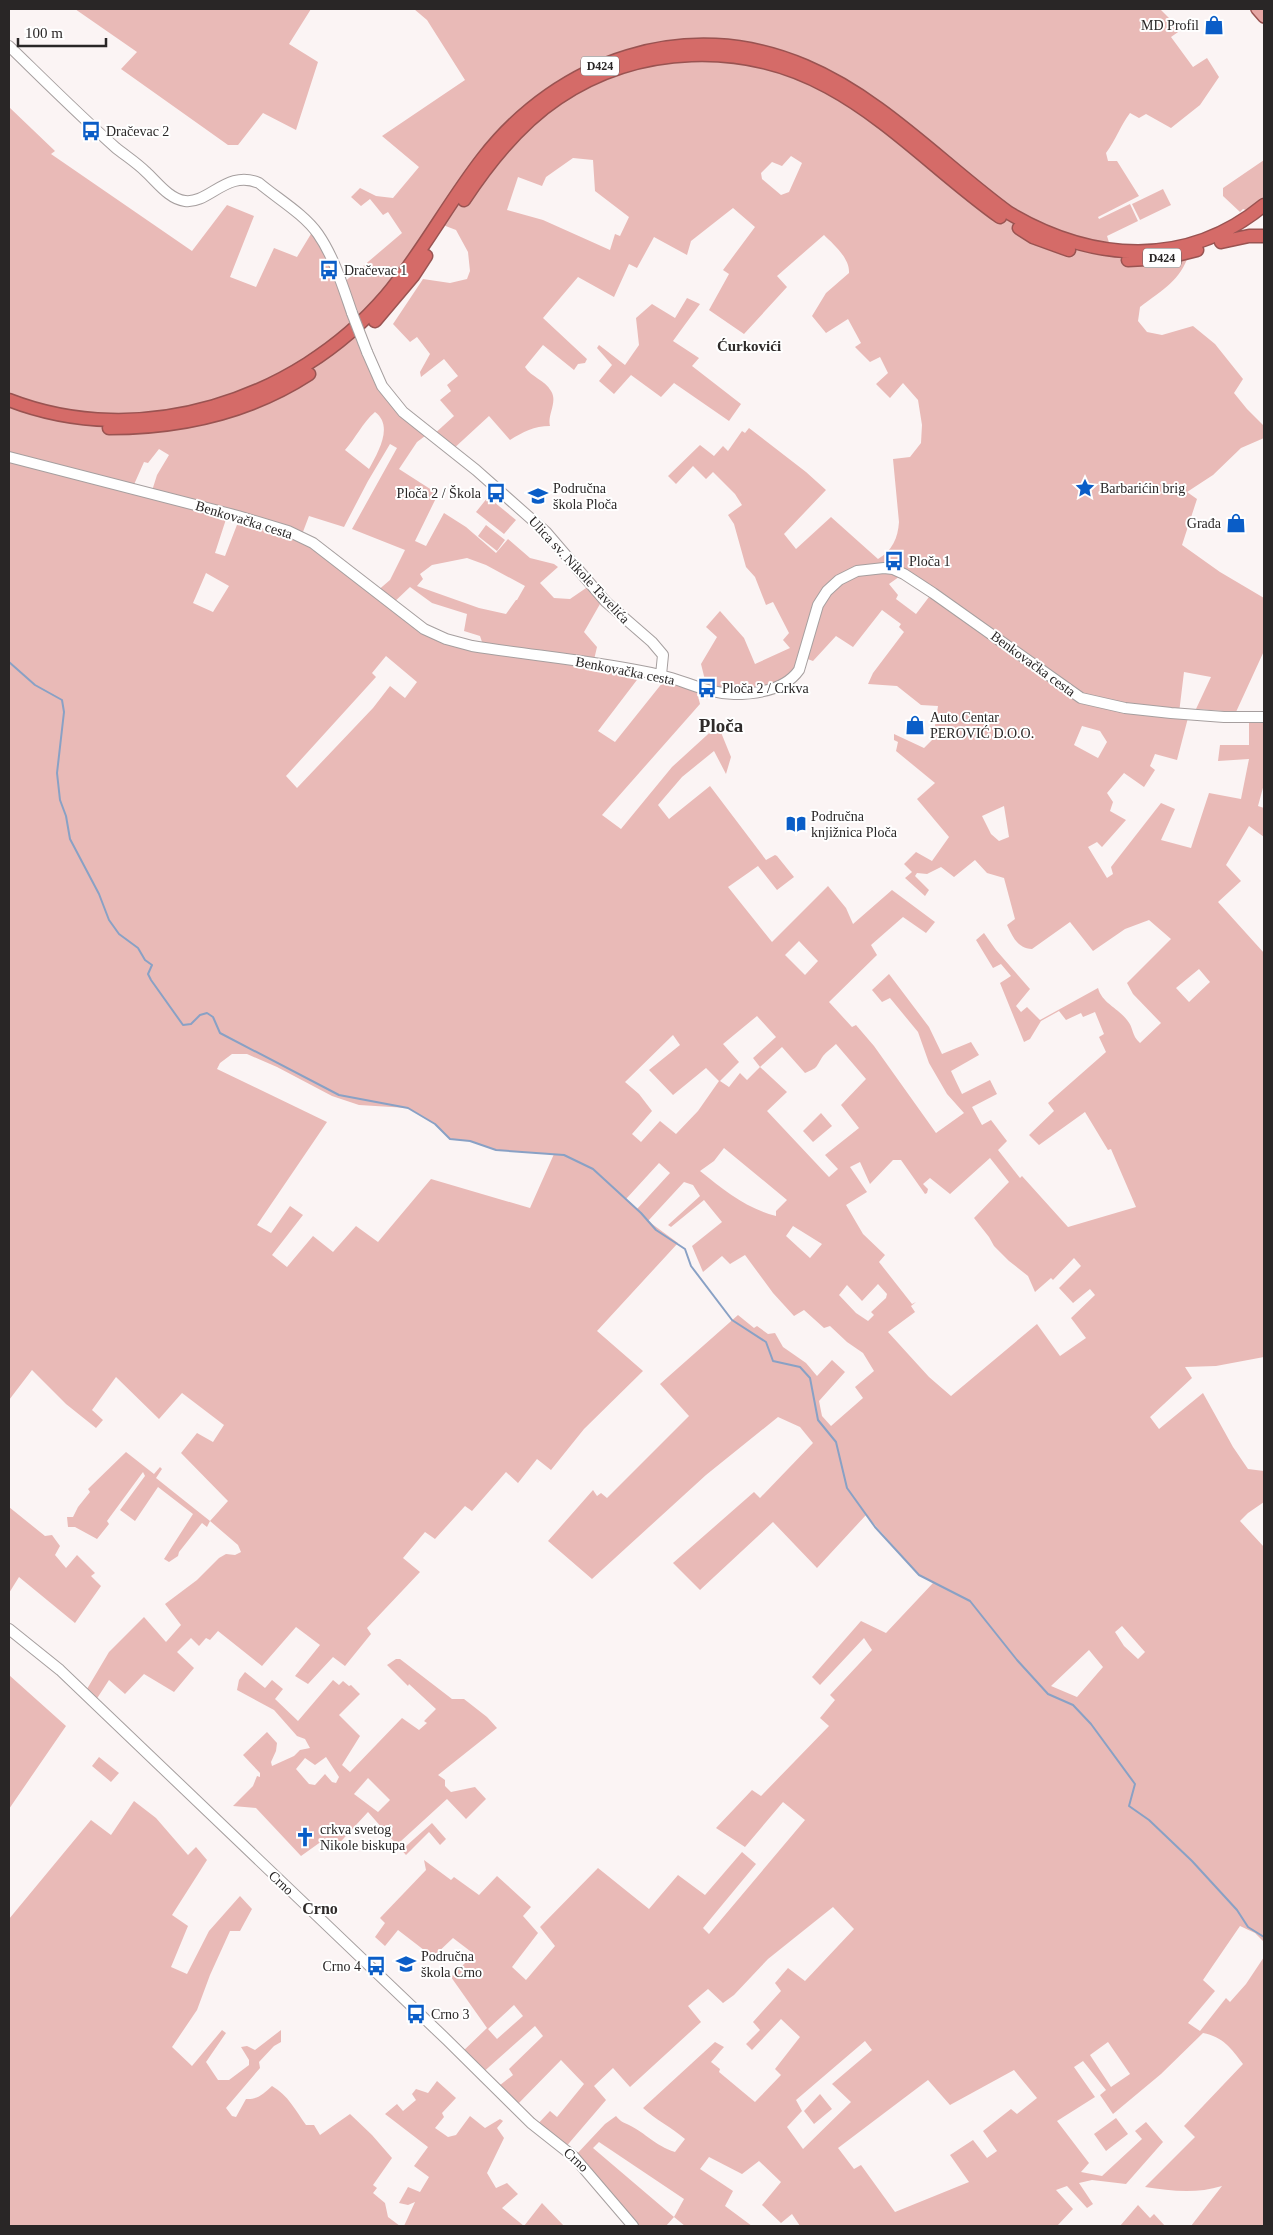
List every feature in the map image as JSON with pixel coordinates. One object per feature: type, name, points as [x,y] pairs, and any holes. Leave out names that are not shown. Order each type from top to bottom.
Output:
[{"type":"highway","name":"D424","points":[[9,400],[45,411],[75,416],[138,419],[204,410],[259,390],[292,374],[343,339],[386,296],[407,269],[484,157],[521,116],[554,90],[586,72],[610,61],[664,48],[693,46],[737,48],[757,51],[804,65],[856,93],[882,111],[1010,213],[1033,227],[1082,246],[1126,252],[1180,246],[1227,230],[1250,217],[1264,205]]},
{"type":"highway","name":"D424","points":[[9,410],[73,425],[105,428],[168,425],[238,408],[263,399],[294,383],[329,360],[353,341],[391,304],[413,276],[472,188],[506,144],[527,123],[558,98],[588,81],[624,66],[677,55],[713,54],[760,61],[800,73],[828,86],[875,117],[996,214],[1033,237],[1081,254],[1103,258],[1147,260],[1182,254],[1221,242],[1264,216]]},
{"type":"highway","points":[[1221,242],[1248,236],[1264,236]]},
{"type":"main road","points":[[1257,9],[1264,17]]},
{"type":"street","name":"Ulica sv. Nikole Tavelića","points":[[9,46],[117,148],[173,197],[185,201],[197,199],[237,180],[250,180],[259,184],[309,223],[318,234],[335,265],[367,352],[382,386],[403,412],[476,470],[546,532],[606,602],[652,642],[663,655],[661,675]]},
{"type":"street","name":"Benkovačka cesta","points":[[9,457],[238,516],[288,531],[313,543],[424,629],[446,639],[472,646],[661,675],[717,693],[759,692],[783,684],[793,678],[799,670],[818,605],[827,591],[839,580],[857,571],[884,568],[893,569],[904,574],[1081,698],[1125,708],[1171,713],[1264,717]]},
{"type":"street","name":"Crno","points":[[9,1629],[60,1670],[447,2040],[503,2098],[574,2157],[589,2172],[633,2226]]},
{"type":"shaded area","points":[[75,9],[311,9],[289,44],[318,62],[296,130],[263,113],[238,145],[228,145],[121,69],[137,52]]},
{"type":"shaded area","points":[[414,9],[1160,9],[1181,30],[1171,37],[1193,67],[1207,58],[1219,77],[1200,105],[1171,128],[1146,114],[1139,118],[1130,113],[1106,153],[1108,161],[1117,161],[1139,196],[1098,217],[1099,219],[1130,204],[1138,221],[1107,236],[1113,255],[1191,248],[1178,276],[1140,307],[1138,321],[1147,332],[1162,335],[1193,326],[1215,344],[1243,379],[1234,393],[1264,426],[1264,438],[1241,448],[1213,475],[1187,492],[1197,499],[1182,545],[1220,572],[1264,598],[1264,651],[1236,712],[1196,709],[1211,677],[1184,672],[1179,713],[1189,714],[1177,760],[1155,754],[1150,766],[1155,770],[1144,787],[1124,773],[1107,793],[1113,802],[1110,811],[1126,820],[1102,847],[1097,842],[1088,847],[1107,878],[1113,874],[1111,867],[1161,803],[1175,809],[1161,840],[1191,848],[1209,793],[1241,799],[1249,759],[1218,761],[1220,745],[1249,745],[1249,717],[1264,717],[1264,784],[1258,806],[1264,808],[1264,837],[1249,826],[1226,865],[1241,881],[1218,902],[1264,953],[1264,1357],[1216,1366],[1185,1367],[1192,1378],[1150,1417],[1159,1429],[1203,1393],[1233,1447],[1248,1469],[1264,1471],[1264,1502],[1240,1521],[1264,1547],[1264,1942],[1255,1933],[1240,1926],[1203,1980],[1215,1991],[1188,2023],[1200,2031],[1226,1998],[1230,2002],[1246,1984],[1264,1957],[1264,2226],[1191,2226],[1222,2186],[1193,2191],[1174,2191],[1145,2187],[1195,2137],[1184,2126],[1243,2064],[1221,2040],[1203,2033],[1161,2074],[1113,2114],[1100,2095],[1106,2090],[1083,2061],[1074,2067],[1095,2097],[1057,2121],[1089,2163],[1081,2172],[1102,2176],[1142,2139],[1135,2131],[1146,2122],[1163,2142],[1126,2184],[1092,2180],[1079,2183],[1093,2204],[1087,2208],[1067,2186],[1056,2190],[1073,2209],[1057,2226],[800,2226],[792,2214],[781,2223],[762,2205],[781,2182],[759,2161],[742,2174],[709,2157],[700,2169],[733,2191],[725,2206],[752,2226],[685,2226],[674,2217],[666,2226],[633,2226],[574,2157],[605,2124],[616,2116],[656,2143],[675,2152],[685,2139],[643,2108],[715,2042],[724,2047],[711,2062],[720,2069],[719,2072],[755,2102],[781,2075],[775,2069],[800,2037],[781,2019],[752,2050],[746,2044],[760,2030],[753,2022],[781,1991],[775,1983],[788,1968],[805,1981],[854,1929],[833,1907],[768,1959],[734,1995],[723,2003],[708,1989],[688,2006],[701,2022],[630,2087],[613,2068],[594,2086],[606,2100],[564,2149],[535,2127],[550,2111],[557,2117],[584,2084],[561,2060],[514,2108],[495,2089],[513,2075],[509,2069],[543,2036],[535,2026],[480,2075],[460,2054],[487,2028],[451,1977],[474,1954],[453,1938],[433,1957],[398,1930],[385,1946],[375,1937],[385,1923],[380,1918],[426,1870],[424,1860],[451,1880],[454,1877],[479,1895],[497,1876],[531,1907],[523,1916],[538,1933],[512,1967],[526,1980],[555,1946],[540,1927],[598,1868],[649,1909],[678,1875],[705,1895],[742,1852],[756,1864],[703,1928],[709,1934],[805,1820],[783,1802],[745,1847],[716,1828],[752,1790],[761,1796],[829,1726],[820,1718],[835,1700],[830,1695],[872,1650],[864,1638],[820,1685],[812,1677],[861,1621],[886,1633],[933,1583],[919,1575],[866,1515],[817,1568],[773,1522],[700,1590],[673,1563],[754,1492],[760,1498],[813,1443],[800,1427],[778,1417],[706,1475],[592,1579],[548,1541],[593,1490],[597,1496],[601,1493],[607,1498],[689,1416],[660,1384],[738,1315],[754,1328],[757,1326],[768,1334],[775,1333],[783,1347],[806,1363],[817,1376],[832,1360],[845,1372],[819,1401],[822,1416],[831,1426],[863,1398],[855,1387],[874,1371],[863,1353],[847,1342],[830,1326],[824,1328],[804,1310],[794,1316],[773,1293],[745,1255],[730,1264],[722,1256],[703,1272],[692,1246],[722,1222],[704,1200],[671,1227],[668,1225],[700,1196],[693,1185],[684,1182],[648,1221],[678,1243],[597,1331],[643,1371],[584,1429],[551,1470],[537,1459],[518,1483],[506,1472],[472,1511],[465,1506],[435,1539],[425,1532],[403,1558],[420,1572],[367,1628],[371,1634],[345,1666],[333,1657],[308,1684],[295,1676],[320,1645],[296,1627],[262,1666],[218,1631],[210,1640],[206,1638],[199,1646],[191,1638],[177,1652],[194,1668],[174,1692],[144,1674],[125,1694],[109,1680],[94,1703],[84,1694],[109,1652],[144,1617],[166,1642],[181,1625],[165,1604],[197,1580],[219,1558],[226,1554],[235,1555],[241,1552],[238,1545],[210,1521],[228,1501],[181,1453],[197,1433],[213,1442],[224,1425],[182,1393],[159,1419],[116,1377],[92,1410],[103,1420],[96,1428],[66,1404],[32,1370],[9,1400],[9,107],[55,151],[51,154],[192,251],[227,205],[254,216],[230,277],[256,287],[274,248],[297,257],[314,229],[342,284],[402,233],[388,212],[383,215],[370,199],[361,206],[351,197],[360,188],[376,196],[393,198],[419,167],[382,136],[465,80],[427,20]],"holes":[[[791,156],[802,163],[789,192],[781,195],[762,179],[761,173],[772,162],[782,166]],[[573,158],[593,160],[595,191],[629,217],[620,236],[615,234],[610,250],[543,220],[507,210],[518,177],[542,186],[546,177]],[[733,208],[755,227],[723,270],[729,274],[709,310],[744,334],[787,287],[777,276],[824,235],[847,262],[849,273],[826,293],[812,316],[826,333],[848,319],[861,343],[855,347],[870,362],[880,357],[888,373],[876,384],[890,398],[903,383],[918,400],[922,425],[921,443],[910,457],[893,459],[899,522],[896,539],[891,548],[878,559],[831,517],[796,549],[784,534],[826,490],[749,428],[745,433],[742,431],[728,451],[723,446],[714,456],[700,445],[668,476],[676,484],[693,466],[706,479],[713,472],[735,494],[742,505],[728,515],[734,524],[746,567],[755,577],[766,605],[773,602],[789,633],[783,640],[790,648],[755,664],[744,638],[720,611],[706,627],[717,637],[701,664],[708,692],[774,689],[799,670],[802,657],[813,661],[836,636],[853,647],[882,610],[901,624],[899,627],[904,632],[873,673],[868,684],[897,686],[921,705],[938,706],[933,739],[924,748],[894,734],[894,740],[898,742],[896,751],[935,783],[917,799],[949,837],[932,861],[916,852],[904,864],[912,872],[905,878],[925,896],[929,890],[915,876],[917,873],[927,874],[941,867],[954,877],[975,860],[987,873],[1004,878],[1015,919],[1007,925],[1016,941],[1027,948],[1032,949],[1070,922],[1093,951],[1125,929],[1149,920],[1171,939],[1127,983],[1133,994],[1161,1023],[1140,1043],[1127,1020],[1103,998],[1098,988],[1040,1020],[1027,1007],[1021,1012],[1016,1006],[1030,989],[996,950],[984,933],[976,940],[993,968],[1001,964],[1011,976],[1000,983],[1024,1042],[1030,1039],[1041,1021],[1059,1011],[1066,1020],[1081,1013],[1083,1017],[1095,1012],[1104,1034],[1099,1037],[1106,1052],[1048,1103],[1054,1111],[1029,1135],[1039,1145],[1085,1112],[1108,1150],[1111,1149],[1136,1207],[1068,1227],[1022,1176],[1020,1178],[998,1150],[1007,1141],[991,1120],[982,1125],[972,1107],[997,1094],[990,1080],[962,1094],[951,1071],[979,1055],[971,1042],[942,1054],[929,1027],[889,974],[872,990],[882,1002],[890,998],[918,1032],[929,1063],[947,1094],[964,1113],[936,1133],[874,1046],[856,1025],[852,1027],[829,1002],[877,955],[871,945],[903,917],[926,933],[935,922],[892,890],[853,924],[846,908],[828,886],[772,942],[728,887],[758,866],[777,890],[794,877],[777,856],[775,855],[766,860],[710,786],[669,819],[658,805],[682,777],[714,751],[726,774],[731,757],[718,725],[672,767],[621,829],[602,815],[700,704],[697,692],[667,677],[615,742],[598,731],[643,672],[593,664],[597,647],[584,632],[600,604],[589,586],[570,599],[554,598],[540,583],[558,567],[554,564],[530,558],[508,539],[496,553],[466,527],[444,513],[426,546],[415,541],[438,494],[399,469],[417,442],[429,433],[382,386],[359,330],[443,225],[456,230],[468,252],[470,271],[467,279],[450,283],[423,279],[393,324],[410,342],[417,337],[430,354],[420,372],[421,377],[444,359],[458,376],[447,385],[451,391],[440,400],[454,416],[432,436],[451,451],[489,416],[510,440],[529,430],[550,426],[553,395],[548,387],[525,367],[543,345],[574,370],[578,364],[585,363],[587,359],[543,318],[578,277],[614,297],[629,264],[637,268],[654,237],[687,255],[691,241]],[[375,412],[381,418],[384,432],[380,447],[369,469],[345,450],[366,421]],[[390,444],[397,448],[352,529],[405,550],[390,580],[376,592],[301,537],[309,516],[344,527]],[[159,449],[169,455],[157,475],[151,494],[132,489],[144,462],[148,463]],[[228,513],[240,517],[225,556],[215,553]],[[467,558],[486,565],[525,586],[506,614],[479,608],[417,586],[423,579],[420,574],[432,565]],[[206,573],[229,586],[213,612],[193,603]],[[903,574],[932,593],[916,614],[896,599],[898,595],[889,584]],[[410,587],[432,603],[467,614],[464,631],[480,636],[484,648],[424,629],[391,605]],[[386,656],[417,682],[405,698],[390,686],[373,708],[297,788],[286,776],[376,677],[372,673]],[[1082,726],[1100,731],[1107,742],[1098,758],[1074,745]],[[1004,806],[1009,837],[999,841],[991,834],[982,816]],[[799,941],[818,961],[805,975],[785,955]],[[1199,969],[1210,982],[1189,1002],[1176,988]],[[757,1016],[776,1037],[753,1058],[760,1067],[747,1080],[740,1073],[729,1087],[720,1081],[739,1062],[723,1044]],[[673,1035],[680,1045],[649,1070],[673,1095],[706,1068],[719,1081],[698,1111],[676,1134],[660,1121],[641,1142],[632,1134],[652,1111],[639,1094],[625,1082]],[[836,1044],[866,1079],[841,1105],[859,1128],[825,1155],[838,1169],[829,1177],[767,1111],[787,1092],[760,1067],[782,1047],[805,1073],[813,1070],[824,1054]],[[232,1054],[247,1054],[277,1067],[332,1096],[359,1105],[408,1108],[435,1124],[450,1139],[470,1141],[496,1150],[554,1154],[530,1208],[431,1179],[378,1242],[356,1226],[333,1252],[313,1236],[287,1267],[272,1255],[303,1215],[290,1206],[271,1233],[257,1225],[327,1122],[217,1069],[220,1063]],[[724,1148],[787,1200],[776,1211],[776,1216],[745,1204],[700,1171],[714,1161]],[[990,1158],[1009,1182],[974,1218],[994,1246],[1028,1276],[1035,1292],[1051,1278],[1053,1280],[1074,1258],[1081,1266],[1059,1288],[1073,1303],[1090,1289],[1095,1295],[1071,1318],[1086,1338],[1060,1356],[1037,1324],[951,1396],[929,1377],[888,1332],[915,1312],[911,1306],[916,1302],[912,1304],[879,1262],[885,1255],[863,1234],[846,1205],[867,1192],[850,1167],[860,1162],[870,1184],[893,1160],[901,1160],[925,1194],[928,1189],[923,1184],[930,1178],[950,1194]],[[659,1163],[670,1173],[637,1209],[626,1199]],[[793,1226],[822,1244],[810,1258],[786,1236]],[[878,1284],[887,1294],[886,1298],[871,1312],[874,1315],[868,1321],[856,1313],[839,1295],[847,1285],[862,1301]],[[1122,1626],[1145,1652],[1138,1659],[1124,1646],[1115,1632]],[[1089,1650],[1103,1667],[1077,1697],[1051,1686]],[[514,2005],[523,2016],[497,2039],[488,2029]],[[865,2041],[872,2050],[832,2084],[851,2102],[803,2149],[787,2127],[802,2111],[796,2100]],[[1108,2042],[1130,2074],[1111,2087],[1090,2055]],[[1014,2070],[1037,2098],[1017,2114],[1011,2109],[983,2131],[997,2151],[987,2158],[973,2140],[950,2155],[969,2182],[895,2212],[861,2165],[854,2169],[838,2148],[928,2080],[950,2105]],[[599,2142],[684,2199],[674,2217],[593,2148]]]},
{"type":"shaded area","points":[[1264,160],[1264,200],[1249,211],[1243,209],[1240,212],[1223,196],[1223,188]]},
{"type":"shaded area","points":[[1163,189],[1171,205],[1140,220],[1132,204]]},
{"type":"shaded area","points":[[687,298],[700,304],[673,341],[699,358],[692,366],[741,404],[729,421],[674,383],[661,397],[631,375],[614,394],[599,381],[612,365],[597,348],[599,345],[625,365],[639,345],[636,318],[652,304],[675,318]]},
{"type":"shaded area","points":[[488,497],[516,520],[504,534],[476,512]]},
{"type":"shaded area","points":[[486,525],[505,540],[497,551],[478,536]]},
{"type":"shaded area","points":[[821,1113],[832,1126],[813,1142],[803,1131]]},
{"type":"shaded area","points":[[126,1452],[154,1474],[160,1467],[162,1469],[156,1478],[210,1521],[207,1527],[202,1523],[179,1552],[178,1556],[169,1562],[164,1559],[193,1514],[158,1487],[135,1521],[120,1510],[145,1476],[143,1472],[107,1521],[109,1524],[97,1539],[75,1527],[68,1527],[67,1517],[73,1517],[90,1492],[88,1489]]},
{"type":"shaded area","points":[[9,1507],[45,1536],[52,1535],[60,1546],[55,1555],[66,1568],[77,1555],[95,1573],[91,1576],[101,1586],[75,1623],[19,1577],[9,1593]]},
{"type":"shaded area","points":[[396,1659],[400,1659],[452,1699],[464,1699],[487,1717],[497,1728],[438,1775],[445,1780],[445,1786],[451,1792],[475,1787],[486,1799],[466,1819],[447,1799],[401,1841],[405,1847],[432,1823],[446,1839],[440,1845],[429,1832],[406,1855],[368,1812],[332,1851],[322,1841],[301,1856],[256,1808],[233,1806],[253,1786],[257,1776],[260,1777],[260,1773],[243,1755],[267,1732],[277,1743],[271,1762],[272,1766],[294,1756],[300,1750],[310,1748],[305,1739],[297,1736],[274,1710],[237,1690],[239,1680],[245,1672],[265,1688],[272,1680],[283,1689],[275,1699],[298,1721],[333,1680],[339,1685],[343,1681],[349,1686],[351,1685],[360,1694],[339,1715],[360,1736],[342,1765],[350,1772],[402,1718],[419,1730],[427,1723],[424,1721],[436,1709],[409,1684],[408,1686],[387,1665]],"holes":[[[326,1757],[339,1777],[336,1783],[332,1782],[325,1774],[315,1785],[309,1784],[296,1769],[305,1758],[315,1765]],[[368,1778],[390,1800],[378,1812],[354,1794]]]},
{"type":"shaded area","points":[[9,1675],[66,1726],[9,1809]]},
{"type":"shaded area","points":[[99,1757],[119,1773],[111,1782],[92,1766]]},
{"type":"shaded area","points":[[134,1801],[156,1818],[188,1855],[196,1847],[207,1860],[172,1915],[188,1926],[171,1967],[187,1974],[209,1931],[240,1896],[252,1909],[240,1931],[230,1931],[197,2010],[172,2047],[192,2066],[222,2030],[226,2033],[206,2062],[218,2080],[229,2080],[249,2065],[249,2060],[241,2047],[247,2046],[255,2050],[281,2030],[281,2042],[274,2046],[259,2062],[260,2068],[226,2108],[232,2116],[236,2117],[246,2099],[257,2097],[272,2086],[287,2099],[306,2125],[314,2125],[320,2135],[350,2114],[392,2158],[373,2185],[377,2188],[373,2193],[385,2203],[388,2217],[400,2226],[9,2226],[9,1919],[91,1820],[111,1835]]},
{"type":"shaded area","points":[[437,2081],[456,2098],[442,2113],[444,2117],[435,2128],[448,2137],[456,2135],[470,2116],[485,2128],[500,2119],[503,2121],[497,2128],[504,2138],[487,2173],[496,2188],[507,2183],[518,2194],[502,2208],[524,2226],[404,2226],[415,2202],[408,2205],[399,2203],[408,2187],[420,2192],[429,2177],[414,2166],[428,2147],[385,2114],[397,2104],[403,2111],[416,2100],[412,2094],[416,2089],[428,2093]]},
{"type":"shaded area","points":[[820,2094],[832,2109],[814,2124],[804,2111]]},
{"type":"shaded area","points":[[1116,2118],[1128,2134],[1106,2151],[1094,2134]]},
{"type":"shaded area","points":[[542,2203],[564,2226],[524,2226]]},
{"type":"shaded area","points":[[1138,2205],[1150,2218],[1154,2214],[1165,2226],[1120,2226]]},
{"type":"waterway","points":[[9,662],[35,685],[62,700],[64,712],[57,773],[60,800],[66,816],[70,839],[99,894],[109,920],[119,934],[138,948],[145,960],[152,965],[148,974],[151,980],[183,1025],[191,1024],[200,1015],[207,1013],[213,1017],[220,1033],[339,1095],[408,1108],[435,1124],[450,1139],[470,1141],[496,1150],[564,1155],[593,1169],[641,1213],[656,1230],[685,1249],[691,1266],[732,1320],[766,1342],[773,1361],[800,1367],[810,1378],[818,1420],[836,1442],[847,1488],[875,1527],[919,1575],[970,1601],[1017,1660],[1048,1694],[1073,1705],[1091,1724],[1135,1784],[1129,1806],[1149,1820],[1192,1861],[1237,1910],[1248,1927],[1264,1937]]},
{"type":"place","name":"MD Profil","points":[[1214,25]]},
{"type":"place","name":"Dračevac 2","points":[[91,131]]},
{"type":"place","name":"Dračevac 1","points":[[329,270]]},
{"type":"place","name":"Barbarićin brig","points":[[1085,488]]},
{"type":"place","name":"Ploča 2 / Škola","points":[[496,493]]},
{"type":"place","name":"Područna škola Ploča","points":[[538,496]]},
{"type":"place","name":"Građa","points":[[1236,523]]},
{"type":"place","name":"Ploča 1","points":[[894,561]]},
{"type":"place","name":"Ploča 2 / Crkva","points":[[707,688]]},
{"type":"place","name":"Auto Centar PEROVIĆ D.O.O.","points":[[915,725]]},
{"type":"place","name":"Područna knjižnica Ploča","points":[[796,824]]},
{"type":"place","name":"crkva svetog Nikole biskupa","points":[[305,1837]]},
{"type":"place","name":"Područna škola Crno","points":[[406,1964]]},
{"type":"place","name":"Crno 4","points":[[376,1966]]},
{"type":"place","name":"Crno 3","points":[[416,2014]]},
{"type":"district","name":"Ćurkovići","points":[[749,346]]},
{"type":"district","name":"Ploča","points":[[721,725]]},
{"type":"district","name":"Crno","points":[[320,1908]]}]
